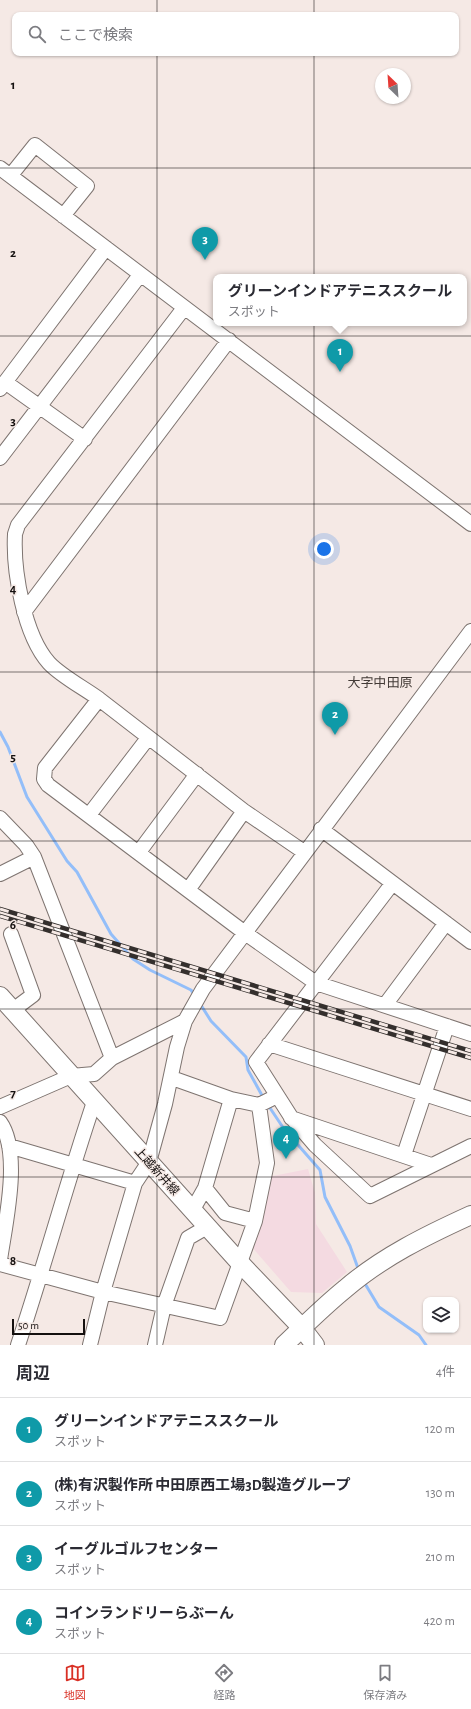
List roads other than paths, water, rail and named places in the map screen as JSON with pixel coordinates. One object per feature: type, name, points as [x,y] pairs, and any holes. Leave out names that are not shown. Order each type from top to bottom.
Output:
[{"type":"main road","name":"上越新井線","points":[[0,996],[206,1227],[302,1328],[316,1345]]},
{"type":"main road","points":[[284,1345],[345,1288],[384,1260],[428,1235],[471,1215]]},
{"type":"street","points":[[63,216],[87,186],[35,145],[5,172],[140,275],[229,340],[471,524]]},
{"type":"street","points":[[85,439],[39,407],[3,386],[106,248]]},
{"type":"street","points":[[0,458],[140,275]]},
{"type":"street","points":[[184,308],[18,525],[14,534],[20,591],[24,612],[40,653],[50,664],[99,699],[244,810],[304,852]]},
{"type":"street","points":[[24,612],[229,340]]},
{"type":"street","points":[[90,1345],[103,1292],[135,1183],[148,1162],[172,1078],[177,1048],[185,1021],[203,989],[304,852],[471,631]]},
{"type":"street","points":[[99,699],[45,768],[44,773],[48,785],[245,933],[316,983],[471,1034]]},
{"type":"street","points":[[89,815],[148,738]]},
{"type":"street","points":[[138,852],[197,774]]},
{"type":"street","points":[[188,890],[244,810]]},
{"type":"street","points":[[0,818],[26,845],[34,858],[112,1058]]},
{"type":"street","points":[[322,829],[392,884],[471,942]]},
{"type":"street","points":[[0,874],[34,858]]},
{"type":"street","points":[[0,1264],[103,1292],[220,1318],[255,1221],[267,1163],[267,1101],[256,1062],[392,884]]},
{"type":"street","points":[[385,1005],[446,923]]},
{"type":"street","points":[[11,934],[33,995],[14,1010]]},
{"type":"street","points":[[0,1107],[71,1076],[94,1074],[112,1058],[185,1021]]},
{"type":"street","points":[[404,1155],[447,1026]]},
{"type":"street","points":[[269,1044],[471,1109]]},
{"type":"street","points":[[172,1078],[231,1100],[267,1101],[291,1117],[431,1165]]},
{"type":"street","points":[[192,1211],[205,1188],[231,1100]]},
{"type":"street","points":[[18,1345],[41,1276],[73,1164],[94,1102]]},
{"type":"street","points":[[291,1117],[315,1145],[370,1196],[471,1146]]},
{"type":"street","points":[[0,1122],[9,1146],[11,1169],[10,1189],[0,1260]]},
{"type":"street","points":[[9,1146],[135,1183]]},
{"type":"street","points":[[205,1188],[224,1213],[255,1221]]},
{"type":"street","points":[[155,1345],[164,1306],[188,1238],[206,1227]]},
{"type":"waterway","points":[[0,732],[8,747],[27,797],[67,861],[77,872],[111,934],[133,959],[150,970],[191,990],[194,994]]},
{"type":"waterway","points":[[199,1002],[211,1021],[246,1057],[248,1070],[264,1099]]},
{"type":"waterway","points":[[268,1105],[284,1129],[320,1170],[325,1197],[350,1246],[359,1271]]},
{"type":"waterway","points":[[364,1282],[379,1307],[419,1335],[426,1345]]},
{"type":"railway","points":[[0,909],[471,1051]]},
{"type":"railway","points":[[0,916],[471,1058]]},
{"type":"place","name":"イーグルゴルフセンター","points":[[205,260]]},
{"type":"place","name":"グリーンインドアテニススクール","points":[[340,372]]},
{"type":"place","name":"(株)有沢製作所 中田原西工場3D製造グループ","points":[[335,735]]},
{"type":"place","name":"コインランドリーらぶーん","points":[[286,1159]]},
{"type":"district","name":"大字中田原","points":[[380,683]]}]
